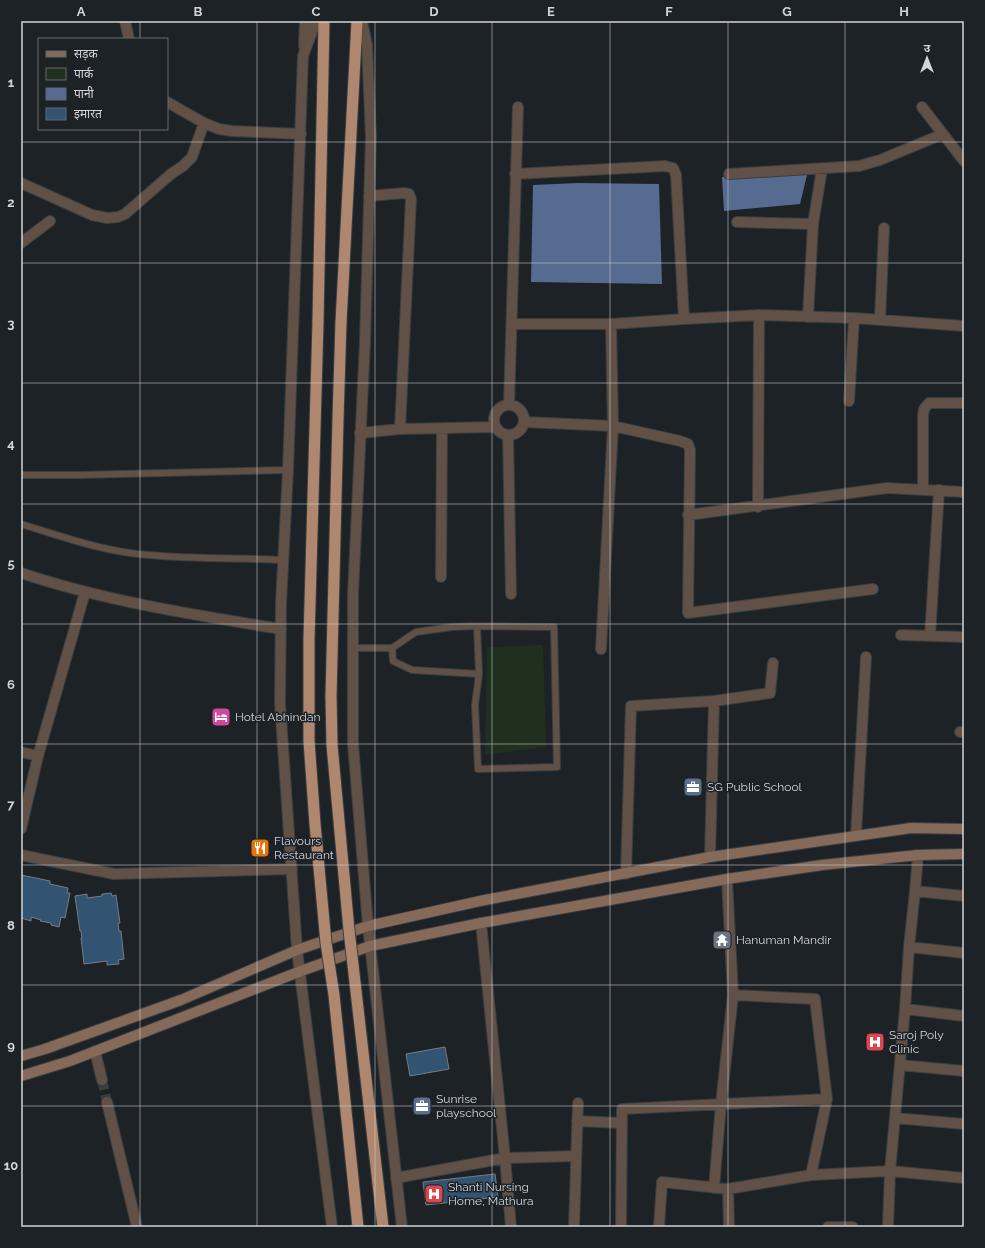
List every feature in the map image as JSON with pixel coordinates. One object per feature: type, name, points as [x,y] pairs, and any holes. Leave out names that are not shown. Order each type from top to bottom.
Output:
[{"type":"highway","points":[[324,21],[318,322],[309,639],[309,741],[325,927],[334,995],[358,1227]]},
{"type":"highway","points":[[357,21],[341,322],[331,696],[332,745],[349,930],[383,1227]]},
{"type":"main road","points":[[21,1056],[45,1049],[181,1000],[297,950],[368,926],[480,901],[710,857],[911,828],[964,829]]},
{"type":"main road","points":[[21,1076],[70,1061],[301,971],[370,946],[481,923],[727,879],[822,865],[918,855],[964,854]]},
{"type":"street","points":[[125,21],[129,38]]},
{"type":"street","points":[[305,21],[281,629],[280,703],[297,950],[301,971],[332,1227]]},
{"type":"street","points":[[304,56],[316,21]]},
{"type":"street","points":[[362,21],[367,45],[371,137],[365,335],[353,594],[353,744],[370,946],[402,1227]]},
{"type":"street","points":[[168,103],[204,123],[219,129],[300,134]]},
{"type":"street","points":[[509,405],[518,107]]},
{"type":"street","points":[[922,107],[964,161]]},
{"type":"street","points":[[21,184],[92,215],[106,218],[118,217],[125,214],[192,157],[204,123]]},
{"type":"street","points":[[729,174],[859,166],[880,160],[943,134]]},
{"type":"street","points":[[515,174],[665,166],[673,168],[676,175],[684,319]]},
{"type":"street","points":[[808,317],[813,224],[822,169]]},
{"type":"street","points":[[369,196],[404,193],[409,194],[411,199],[400,429]]},
{"type":"street","points":[[21,243],[50,220]]},
{"type":"street","points":[[736,222],[813,224]]},
{"type":"street","points":[[880,320],[884,228]]},
{"type":"street","points":[[512,324],[644,323],[684,319],[759,315],[854,318],[964,326]]},
{"type":"street","points":[[758,507],[759,315]]},
{"type":"street","points":[[849,401],[854,318]]},
{"type":"street","points":[[601,649],[614,426],[611,324]]},
{"type":"street","points":[[923,489],[924,409],[929,403],[964,402]]},
{"type":"street","points":[[509,405],[515,406],[520,410],[524,422],[519,432],[513,435],[503,434],[495,427],[494,421],[494,415],[498,410],[503,406],[509,405]]},
{"type":"street","points":[[524,422],[614,426],[688,444],[690,450],[688,515],[688,613],[873,589]]},
{"type":"street","points":[[360,433],[400,429],[495,427]]},
{"type":"street","points":[[441,577],[442,428]]},
{"type":"street","points":[[508,435],[511,594]]},
{"type":"street","points":[[688,515],[758,507],[887,488],[964,492]]},
{"type":"street","points":[[930,636],[939,490]]},
{"type":"street","points":[[21,573],[85,592],[198,615],[281,629]]},
{"type":"street","points":[[21,829],[38,756],[85,592]]},
{"type":"street","points":[[901,635],[964,637]]},
{"type":"street","points":[[856,835],[866,657]]},
{"type":"street","points":[[626,874],[631,706],[714,701],[770,694],[773,662]]},
{"type":"street","points":[[710,857],[714,701]]},
{"type":"street","points":[[21,752],[38,756]]},
{"type":"street","points":[[21,855],[114,874],[292,870]]},
{"type":"street","points":[[888,1227],[890,1171],[906,1009],[909,947],[916,891],[918,855]]},
{"type":"street","points":[[714,1188],[721,1104],[733,995],[727,879]]},
{"type":"street","points":[[916,891],[964,896]]},
{"type":"street","points":[[481,923],[505,1158],[510,1227]]},
{"type":"street","points":[[909,947],[964,953]]},
{"type":"street","points":[[733,995],[815,999],[827,1100],[811,1175]]},
{"type":"street","points":[[906,1009],[964,1016]]},
{"type":"street","points":[[95,1051],[102,1080]]},
{"type":"street","points":[[900,1065],[964,1070]]},
{"type":"street","points":[[621,1227],[622,1109],[827,1100]]},
{"type":"street","points":[[107,1102],[137,1227]]},
{"type":"street","points":[[574,1227],[578,1103]]},
{"type":"street","points":[[895,1118],[964,1124]]},
{"type":"street","points":[[577,1121],[621,1123]]},
{"type":"street","points":[[396,1178],[505,1158],[576,1156]]},
{"type":"street","points":[[659,1227],[662,1182],[728,1189],[811,1175],[890,1171],[964,1178]]},
{"type":"street","points":[[728,1189],[729,1227]]},
{"type":"street","points":[[828,1227],[852,1227]]},
{"type":"lane","points":[[21,475],[288,470]]},
{"type":"lane","points":[[21,524],[79,542],[148,555],[284,560]]},
{"type":"lane","points":[[352,648],[392,648],[416,632],[452,627],[477,626],[554,627],[557,767],[478,769],[475,705],[479,674],[477,626]]},
{"type":"lane","points":[[392,648],[393,661],[412,670],[479,674]]},
{"type":"green space","points":[[543,645],[546,747],[485,755],[487,647]]},
{"type":"water","points":[[749,174],[807,175],[800,204],[724,211],[722,177]]},
{"type":"water","points":[[578,183],[659,184],[662,284],[531,282],[533,185]]},
{"type":"building","points":[[21,875],[50,881],[50,884],[68,888],[67,893],[70,893],[65,918],[61,917],[59,927],[31,917],[31,921],[21,918]]},
{"type":"building","points":[[111,893],[112,896],[116,895],[120,923],[118,923],[119,931],[121,931],[124,959],[118,960],[119,964],[107,965],[107,961],[84,964],[82,938],[75,896],[87,894],[87,898]]},
{"type":"building","points":[[445,1047],[449,1069],[410,1076],[406,1054]]},
{"type":"building","points":[[495,1174],[498,1197],[426,1205],[423,1182]]},
{"type":"tunnel","points":[[102,1080],[107,1102]]},
{"type":"place","name":"Hotel Abhindan","points":[[221,717]]},
{"type":"place","name":"SG Public School","points":[[693,787]]},
{"type":"place","name":"Flavours Restaurant","points":[[260,848]]},
{"type":"place","name":"Hanuman Mandir","points":[[722,940]]},
{"type":"place","name":"Saroj Poly Clinic","points":[[875,1042]]},
{"type":"place","name":"Sunrise playschool","points":[[422,1106]]},
{"type":"place","name":"Shanti Nursing Home, Mathura","points":[[434,1194]]}]
